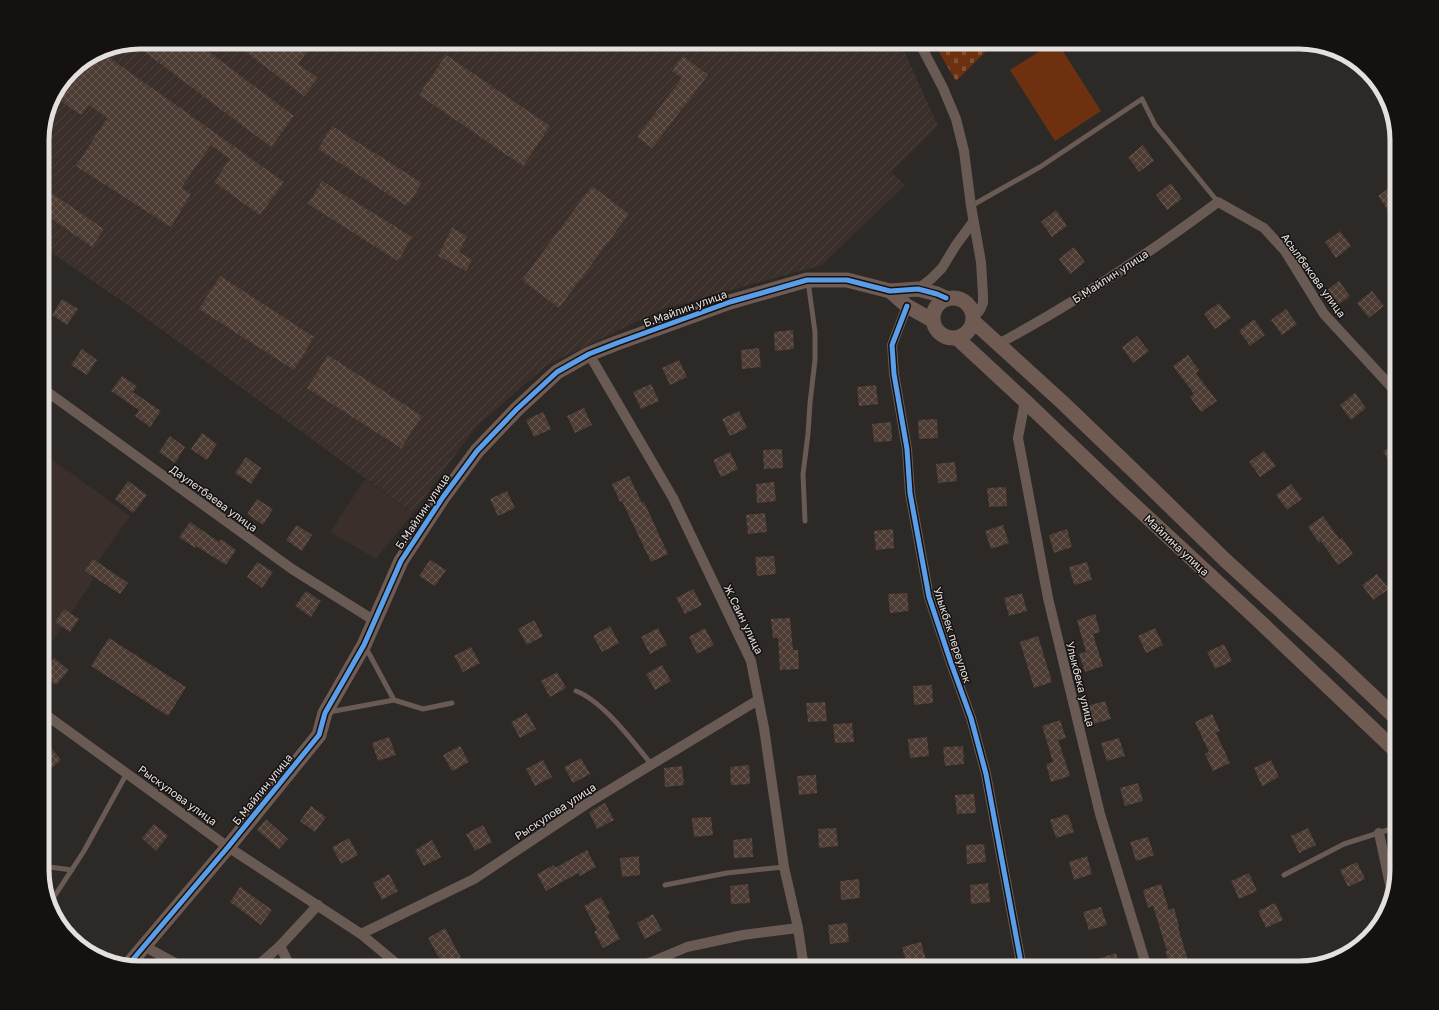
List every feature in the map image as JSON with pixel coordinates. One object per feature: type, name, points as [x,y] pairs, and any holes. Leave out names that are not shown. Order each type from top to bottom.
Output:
[{"type":"street","points":[[922,49],[943,88],[956,119],[964,151],[973,222],[981,262],[983,303],[973,320],[971,328],[965,335],[957,338]]},
{"type":"street","name":"Б.Майлин улица","points":[[998,344],[1045,318],[1166,240],[1218,202]]},
{"type":"street","name":"Асылбекова улица","points":[[1218,202],[1264,228],[1285,251],[1324,314],[1390,385]]},
{"type":"street","points":[[918,289],[932,279],[942,268],[956,245],[973,222]]},
{"type":"street","name":"Б.Майлин улица","points":[[131,960],[228,847],[319,735],[325,713],[364,645],[401,561],[443,497],[476,451],[517,409],[557,372],[589,354],[617,343],[730,302],[807,280],[848,280],[890,291],[918,289],[946,298]]},
{"type":"street","name":"Б.Майлин улица","points":[[890,291],[908,306],[932,320]]},
{"type":"street","name":"Майлина улица","points":[[946,298],[954,297],[962,299],[968,304],[972,312],[973,320],[1094,433],[1225,560],[1390,712]]},
{"type":"street","points":[[932,320],[938,303],[946,298]]},
{"type":"street","name":"Улыкбек переулок","points":[[908,306],[892,344],[894,374],[907,449],[912,500],[929,597],[971,718],[986,774],[1021,961]]},
{"type":"street","name":"Майлина улица","points":[[932,320],[935,328],[941,334],[948,338],[957,338],[1390,745]]},
{"type":"street","name":"Ж.Саин улица","points":[[589,354],[673,498],[751,661],[764,728],[784,867],[798,928],[803,961]]},
{"type":"street","name":"Даулетбаева улица","points":[[49,393],[292,569],[375,621]]},
{"type":"street","name":"Улыкбека улица","points":[[1025,401],[1018,438],[1048,598],[1100,814],[1145,961]]},
{"type":"street","name":"Рыскулова улица","points":[[361,934],[474,879],[588,803],[758,700]]},
{"type":"street","name":"Рыскулова улица","points":[[49,717],[228,847],[361,934],[394,961]]},
{"type":"street","points":[[1379,833],[1389,880]]},
{"type":"street","points":[[263,961],[280,946],[318,905]]},
{"type":"street","points":[[654,961],[687,947],[743,935],[798,928]]},
{"type":"street","points":[[144,946],[171,961]]},
{"type":"street","points":[[280,946],[288,961]]},
{"type":"lane","points":[[971,206],[1040,167],[1142,99],[1155,125],[1218,202]]},
{"type":"lane","points":[[805,521],[803,474],[816,360],[815,332],[807,280]]},
{"type":"lane","points":[[49,401],[53,396]]},
{"type":"lane","points":[[364,645],[394,700]]},
{"type":"lane","points":[[576,691],[586,695],[620,726],[652,765]]},
{"type":"lane","points":[[325,713],[394,700],[423,708],[452,703]]},
{"type":"lane","points":[[54,898],[84,851],[127,773]]},
{"type":"lane","points":[[1284,875],[1344,844],[1390,829]]},
{"type":"lane","points":[[49,867],[72,870]]},
{"type":"lane","points":[[665,885],[727,873],[784,867]]},
{"type":"shaded area","points":[[140,49],[903,49],[938,126],[891,172],[905,185],[822,265],[663,309],[547,365],[475,428],[413,513],[132,308],[49,251],[49,134],[56,105],[64,90],[80,72],[90,64],[105,56],[122,51]]},
{"type":"shaded area","points":[[49,457],[130,516],[92,570],[93,580],[49,646]]},
{"type":"shaded area","points":[[365,479],[413,513],[376,559],[330,532]]},
{"type":"green space","points":[[937,49],[988,49],[956,81]]},
{"type":"green space","points":[[1043,49],[1061,49],[1101,111],[1055,141],[1010,70]]},
{"type":"building","points":[[141,49],[205,49],[294,116],[271,147]]},
{"type":"building","points":[[242,49],[309,49],[298,64],[318,78],[304,96]]},
{"type":"building","points":[[446,55],[550,126],[523,166],[419,95]]},
{"type":"building","points":[[106,56],[284,182],[260,215],[214,182],[230,159],[211,145],[181,188],[191,194],[171,227],[76,166],[107,118],[89,105],[81,115],[59,99],[64,90],[80,72],[90,64]]},
{"type":"building","points":[[683,56],[708,75],[652,148],[637,137],[682,78],[672,71]]},
{"type":"building","points":[[332,126],[422,183],[407,206],[318,149]]},
{"type":"building","points":[[1143,145],[1154,161],[1139,172],[1128,157]]},
{"type":"building","points":[[322,181],[412,237],[398,261],[308,204]]},
{"type":"building","points":[[1171,183],[1182,199],[1167,210],[1156,195]]},
{"type":"building","points":[[592,186],[629,214],[559,308],[522,280]]},
{"type":"building","points":[[1390,187],[1389,212],[1378,196]]},
{"type":"building","points":[[53,194],[104,229],[92,247],[49,217],[49,199]]},
{"type":"building","points":[[1056,210],[1067,226],[1052,237],[1041,222]]},
{"type":"building","points":[[452,228],[467,236],[459,252],[472,260],[466,271],[438,256]]},
{"type":"building","points":[[1340,231],[1351,246],[1336,258],[1325,242]]},
{"type":"building","points":[[1074,247],[1085,262],[1070,274],[1059,259]]},
{"type":"building","points":[[220,276],[314,337],[294,370],[199,309]]},
{"type":"building","points":[[1339,281],[1350,296],[1335,307],[1324,292]]},
{"type":"building","points":[[1372,291],[1384,306],[1369,318],[1357,303]]},
{"type":"building","points":[[62,299],[78,309],[67,325],[52,315]]},
{"type":"building","points":[[1219,303],[1231,318],[1215,329],[1204,314]]},
{"type":"building","points":[[1286,309],[1297,324],[1282,335],[1271,320]]},
{"type":"building","points":[[1254,319],[1265,335],[1250,346],[1239,331]]},
{"type":"building","points":[[793,330],[794,349],[775,351],[774,332]]},
{"type":"building","points":[[1137,336],[1149,351],[1133,363],[1122,347]]},
{"type":"building","points":[[759,348],[761,367],[742,369],[741,350]]},
{"type":"building","points":[[82,349],[97,360],[87,375],[71,365]]},
{"type":"building","points":[[328,355],[422,416],[401,448],[307,388]]},
{"type":"building","points":[[1188,355],[1199,370],[1196,373],[1217,401],[1201,412],[1190,397],[1194,394],[1173,366]]},
{"type":"building","points":[[679,360],[687,377],[670,385],[662,368]]},
{"type":"building","points":[[122,376],[137,386],[133,392],[161,411],[150,427],[135,416],[139,410],[111,391]]},
{"type":"building","points":[[651,384],[659,401],[641,409],[633,392]]},
{"type":"building","points":[[876,385],[878,404],[859,406],[857,387]]},
{"type":"building","points":[[1355,393],[1366,408],[1351,420],[1340,405]]},
{"type":"building","points":[[584,408],[592,425],[575,433],[567,416]]},
{"type":"building","points":[[739,411],[747,428],[730,436],[722,419]]},
{"type":"building","points":[[543,412],[551,429],[534,437],[526,420]]},
{"type":"building","points":[[937,419],[938,438],[919,439],[918,420]]},
{"type":"building","points":[[891,422],[892,441],[874,442],[872,424]]},
{"type":"building","points":[[202,433],[217,444],[207,460],[191,449]]},
{"type":"building","points":[[170,436],[185,447],[175,463],[159,452]]},
{"type":"building","points":[[1390,446],[1390,462],[1383,452]]},
{"type":"building","points":[[782,449],[783,468],[764,469],[763,450]]},
{"type":"building","points":[[1264,451],[1276,466],[1260,477],[1249,462]]},
{"type":"building","points":[[730,452],[738,469],[721,477],[713,460]]},
{"type":"building","points":[[246,457],[261,468],[251,484],[235,473]]},
{"type":"building","points":[[955,462],[957,481],[938,483],[936,464]]},
{"type":"building","points":[[629,476],[642,503],[644,502],[668,554],[651,562],[622,501],[620,502],[612,484]]},
{"type":"building","points":[[128,481],[147,495],[133,513],[115,499]]},
{"type":"building","points":[[774,482],[776,501],[757,503],[756,484]]},
{"type":"building","points":[[1291,484],[1302,499],[1287,510],[1276,495]]},
{"type":"building","points":[[1006,487],[1007,506],[989,507],[987,488]]},
{"type":"building","points":[[507,491],[515,508],[498,516],[490,499]]},
{"type":"building","points":[[257,499],[273,509],[263,525],[247,514]]},
{"type":"building","points":[[765,513],[767,532],[748,534],[746,515]]},
{"type":"building","points":[[1323,516],[1340,540],[1342,538],[1353,554],[1338,565],[1321,541],[1319,543],[1308,527]]},
{"type":"building","points":[[190,522],[219,542],[221,539],[236,550],[226,565],[196,546],[195,548],[179,537]]},
{"type":"building","points":[[297,525],[312,535],[302,551],[286,540]]},
{"type":"building","points":[[1003,525],[1009,543],[991,549],[985,531]]},
{"type":"building","points":[[893,529],[894,548],[876,550],[874,531]]},
{"type":"building","points":[[1067,529],[1072,547],[1054,553],[1049,535]]},
{"type":"building","points":[[774,556],[776,574],[757,576],[755,557]]},
{"type":"building","points":[[93,559],[128,583],[120,594],[85,571]]},
{"type":"building","points":[[430,560],[446,570],[435,586],[419,576]]},
{"type":"building","points":[[257,562],[273,572],[262,588],[247,577]]},
{"type":"building","points":[[1087,562],[1092,580],[1074,585],[1069,567]]},
{"type":"building","points":[[1377,574],[1389,589],[1373,600],[1362,585]]},
{"type":"building","points":[[693,589],[702,605],[685,614],[676,598]]},
{"type":"building","points":[[306,591],[321,601],[311,617],[295,606]]},
{"type":"building","points":[[907,593],[909,611],[890,613],[888,594]]},
{"type":"building","points":[[1022,593],[1027,611],[1009,616],[1004,598]]},
{"type":"building","points":[[64,609],[79,619],[70,632],[55,622]]},
{"type":"building","points":[[1095,614],[1100,632],[1093,634],[1103,666],[1085,672],[1079,654],[1086,652],[1077,620]]},
{"type":"building","points":[[790,618],[793,650],[798,650],[799,669],[780,670],[778,638],[773,638],[771,619]]},
{"type":"building","points":[[534,620],[543,636],[527,645],[518,629]]},
{"type":"building","points":[[610,626],[619,643],[602,652],[593,636]]},
{"type":"building","points":[[658,628],[667,645],[650,654],[641,637]]},
{"type":"building","points":[[705,628],[714,645],[697,654],[689,637]]},
{"type":"building","points":[[1155,628],[1163,645],[1146,653],[1138,636]]},
{"type":"building","points":[[1038,636],[1052,682],[1034,688],[1020,642]]},
{"type":"building","points":[[109,638],[186,687],[168,716],[91,666]]},
{"type":"building","points":[[1224,644],[1232,661],[1215,669],[1207,652]]},
{"type":"building","points":[[471,647],[480,663],[463,672],[454,656]]},
{"type":"building","points":[[54,658],[69,670],[56,685],[49,679],[49,664]]},
{"type":"building","points":[[662,665],[671,681],[655,690],[646,674]]},
{"type":"building","points":[[557,672],[566,688],[550,697],[541,681]]},
{"type":"building","points":[[932,685],[933,703],[914,705],[913,686]]},
{"type":"building","points":[[1105,701],[1111,719],[1093,724],[1087,706]]},
{"type":"building","points":[[825,702],[827,721],[808,722],[806,703]]},
{"type":"building","points":[[527,713],[536,729],[520,738],[511,722]]},
{"type":"building","points":[[1212,714],[1220,731],[1216,733],[1230,763],[1213,771],[1205,754],[1209,752],[1195,722]]},
{"type":"building","points":[[1060,720],[1066,738],[1058,740],[1070,776],[1051,782],[1046,764],[1053,762],[1042,726]]},
{"type":"building","points":[[852,723],[854,742],[835,743],[833,724]]},
{"type":"building","points":[[389,737],[396,755],[378,761],[372,743]]},
{"type":"building","points":[[927,737],[929,756],[910,758],[908,739]]},
{"type":"building","points":[[1119,738],[1125,756],[1107,761],[1101,743]]},
{"type":"building","points":[[49,745],[61,760],[49,770]]},
{"type":"building","points":[[460,746],[469,762],[452,771],[443,755]]},
{"type":"building","points":[[963,746],[964,764],[945,766],[943,747]]},
{"type":"building","points":[[581,758],[590,774],[573,783],[564,767]]},
{"type":"building","points":[[543,760],[552,777],[535,786],[526,769]]},
{"type":"building","points":[[1271,760],[1279,777],[1262,786],[1254,768]]},
{"type":"building","points":[[749,765],[750,784],[731,785],[730,767]]},
{"type":"building","points":[[682,766],[684,785],[665,787],[664,768]]},
{"type":"building","points":[[816,775],[817,793],[799,795],[797,776]]},
{"type":"building","points":[[1138,783],[1143,801],[1125,806],[1120,788]]},
{"type":"building","points":[[974,794],[976,813],[957,814],[955,795]]},
{"type":"building","points":[[605,803],[614,820],[597,829],[589,812]]},
{"type":"building","points":[[311,806],[326,817],[315,832],[300,821]]},
{"type":"building","points":[[1068,814],[1074,832],[1056,838],[1050,820]]},
{"type":"building","points":[[711,817],[713,835],[694,837],[692,818]]},
{"type":"building","points":[[266,819],[288,839],[279,849],[257,830]]},
{"type":"building","points":[[154,824],[168,836],[156,851],[142,838]]},
{"type":"building","points":[[483,825],[492,842],[475,851],[466,834]]},
{"type":"building","points":[[836,828],[838,846],[819,848],[818,829]]},
{"type":"building","points":[[1308,828],[1316,845],[1299,853],[1291,836]]},
{"type":"building","points":[[1148,837],[1154,855],[1136,861],[1130,842]]},
{"type":"building","points":[[349,838],[358,855],[341,864],[332,847]]},
{"type":"building","points":[[752,838],[753,857],[734,858],[733,840]]},
{"type":"building","points":[[432,840],[441,857],[424,866],[415,850]]},
{"type":"building","points":[[984,844],[986,862],[967,864],[966,845]]},
{"type":"building","points":[[587,850],[596,867],[580,876],[578,873],[546,891],[537,874],[554,865],[555,868]]},
{"type":"building","points":[[639,856],[640,875],[622,877],[620,858]]},
{"type":"building","points":[[1087,856],[1092,874],[1074,880],[1069,862]]},
{"type":"building","points":[[1357,862],[1365,879],[1348,887],[1340,870]]},
{"type":"building","points":[[1249,873],[1257,891],[1239,899],[1231,881]]},
{"type":"building","points":[[389,874],[398,891],[382,900],[373,883]]},
{"type":"building","points":[[859,879],[860,898],[841,900],[840,881]]},
{"type":"building","points":[[988,883],[990,902],[971,904],[970,885]]},
{"type":"building","points":[[748,884],[750,903],[731,904],[730,886]]},
{"type":"building","points":[[1161,884],[1169,910],[1174,908],[1188,961],[1169,961],[1165,951],[1167,951],[1153,906],[1148,908],[1143,890]]},
{"type":"building","points":[[240,887],[272,910],[261,925],[230,902]]},
{"type":"building","points":[[601,897],[610,914],[607,915],[620,939],[603,948],[594,932],[597,930],[584,906]]},
{"type":"building","points":[[1275,903],[1283,920],[1266,928],[1258,911]]},
{"type":"building","points":[[1101,907],[1107,925],[1089,930],[1083,912]]},
{"type":"building","points":[[653,914],[662,930],[645,939],[637,923]]},
{"type":"building","points":[[847,923],[849,942],[830,944],[828,925]]},
{"type":"building","points":[[445,928],[463,961],[442,961],[428,938]]},
{"type":"building","points":[[921,942],[926,960],[906,961],[902,947]]},
{"type":"building","points":[[1116,953],[1118,961],[1099,961],[1098,959]]},
{"type":"cycle path","points":[[132,960],[228,847],[319,735],[325,713],[364,645],[401,561],[443,497],[477,451],[517,409],[557,372],[589,354],[617,343],[730,302],[807,280],[847,280],[890,291],[918,289],[946,298]]},
{"type":"cycle path","points":[[907,306],[892,345],[894,374],[907,449],[910,493],[929,597],[971,718],[986,774],[1021,961]]}]
